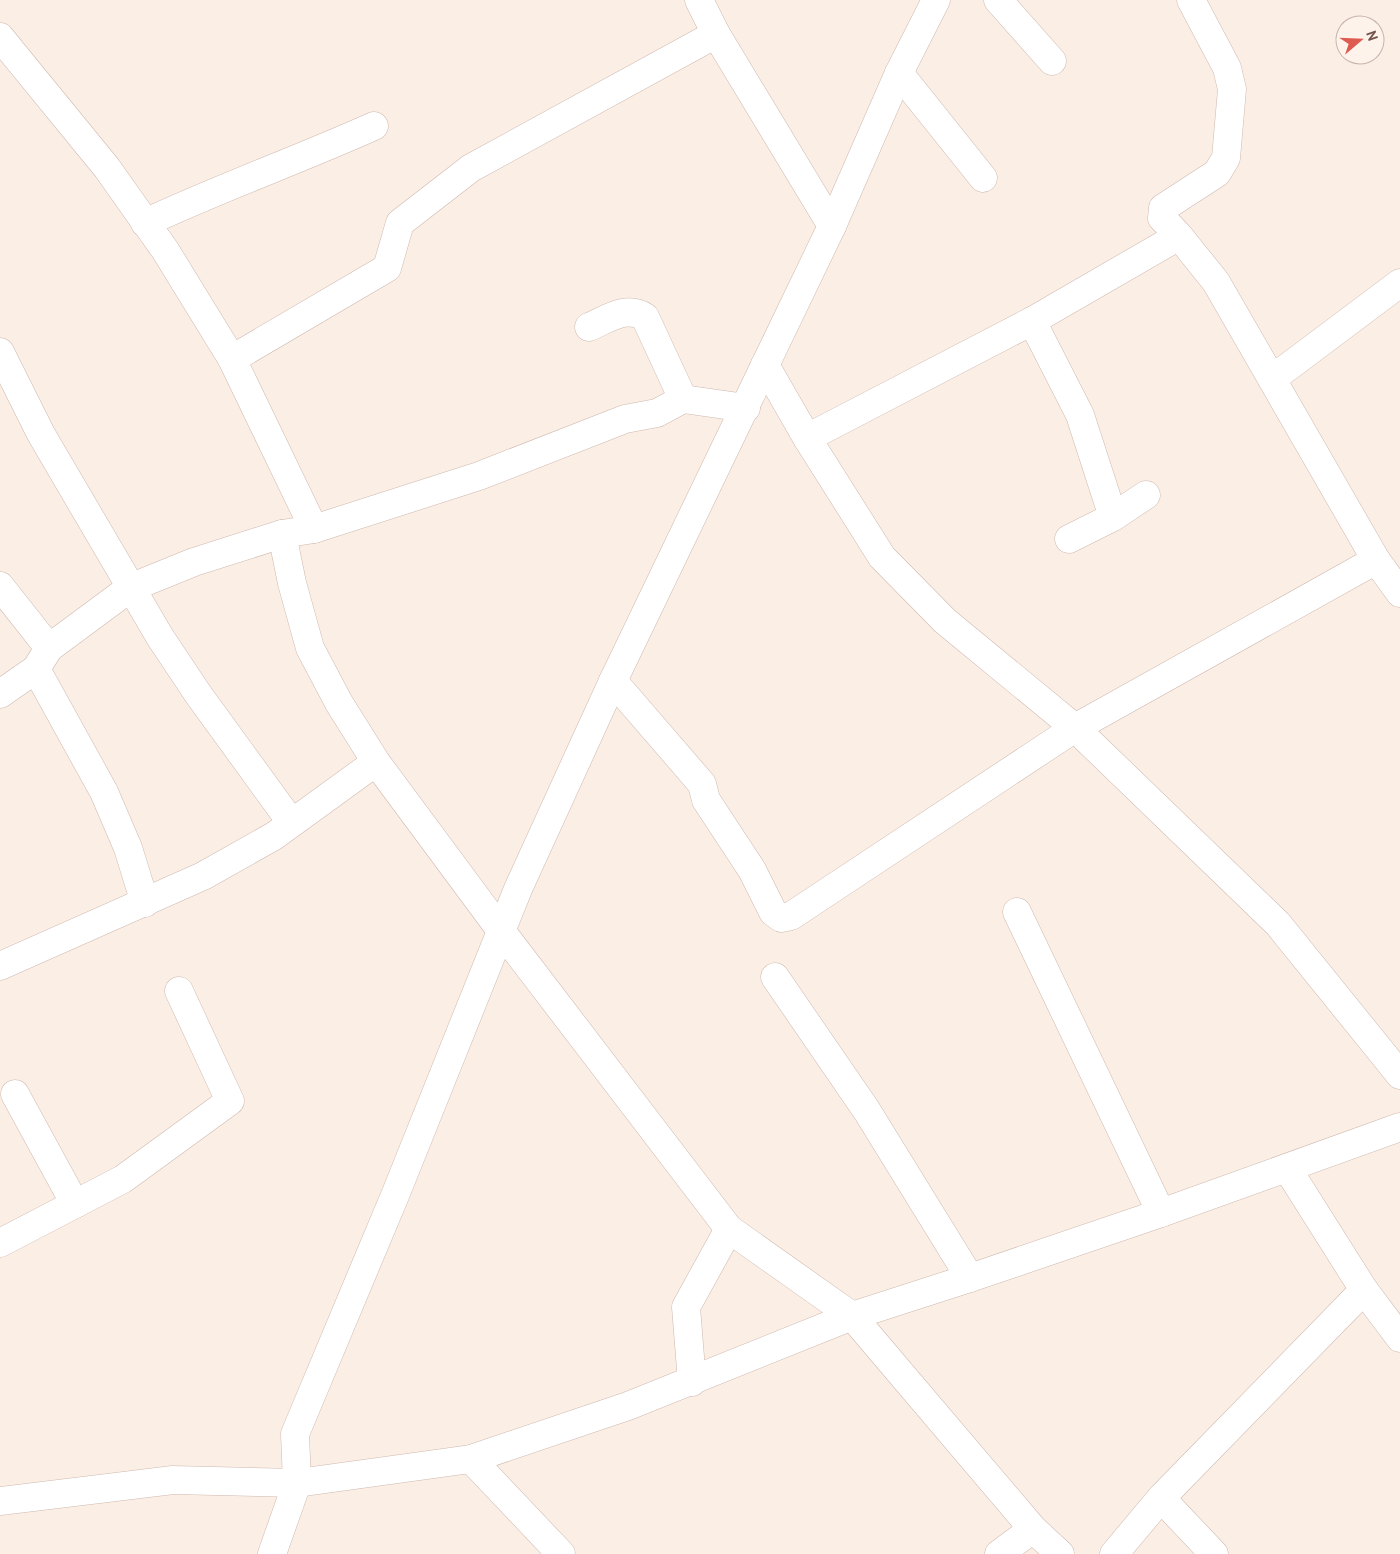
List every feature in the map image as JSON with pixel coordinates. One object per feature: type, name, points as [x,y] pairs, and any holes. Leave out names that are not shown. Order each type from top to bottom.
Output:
[{"type":"street","points":[[699,0],[716,34],[832,226]]},
{"type":"street","points":[[272,1554],[297,1483],[295,1434],[518,889],[613,681],[746,408],[832,226],[899,73],[936,0]]},
{"type":"street","points":[[998,0],[1052,61]]},
{"type":"street","points":[[1191,0],[1227,68],[1232,89],[1226,158],[1217,173],[1163,208],[1162,218],[1216,282],[1376,560],[1400,593]]},
{"type":"street","points":[[232,360],[387,268],[400,223],[470,168],[716,34]]},
{"type":"street","points":[[0,37],[107,168],[144,223],[166,250],[232,360],[314,529]]},
{"type":"street","points":[[899,73],[983,178]]},
{"type":"street","points":[[144,223],[200,197],[283,166],[374,126]]},
{"type":"street","points":[[807,438],[1032,321],[1179,236]]},
{"type":"street","points":[[1272,379],[1400,282]]},
{"type":"street","points":[[589,326],[629,310],[645,317],[683,399]]},
{"type":"street","points":[[1032,321],[1080,414],[1113,517]]},
{"type":"street","points":[[0,352],[42,434],[130,588],[198,694],[291,822]]},
{"type":"street","points":[[765,365],[807,438],[882,557],[945,621],[1074,728],[1278,924],[1400,1075]]},
{"type":"street","points":[[0,694],[130,588],[194,562],[282,534],[314,529],[479,476],[625,419],[657,413],[683,399],[746,408]]},
{"type":"street","points":[[1069,539],[1113,517],[1146,495]]},
{"type":"street","points":[[282,534],[292,583],[310,648],[339,703],[376,762],[502,932],[729,1229],[852,1316],[1032,1529],[1060,1554]]},
{"type":"street","points":[[613,681],[702,784],[706,800],[752,870],[773,912],[782,918],[791,916],[1074,728],[1376,560]]},
{"type":"street","points":[[0,586],[42,658],[104,792],[128,848],[146,903]]},
{"type":"street","points":[[0,966],[146,903],[203,876],[274,836],[376,762]]},
{"type":"street","points":[[1017,912],[1161,1213]]},
{"type":"street","points":[[775,977],[867,1111],[970,1278]]},
{"type":"street","points":[[0,1244],[123,1179],[230,1101],[179,991]]},
{"type":"street","points":[[16,1094],[75,1204]]},
{"type":"street","points":[[0,1501],[173,1480],[297,1483],[472,1459],[628,1406],[692,1382],[852,1316],[1161,1213],[1400,1127]]},
{"type":"street","points":[[1287,1168],[1364,1290],[1400,1338]]},
{"type":"street","points":[[692,1382],[686,1307],[729,1229]]},
{"type":"street","points":[[1114,1554],[1161,1498],[1364,1290]]},
{"type":"street","points":[[472,1459],[561,1554]]},
{"type":"street","points":[[1161,1498],[1214,1554]]},
{"type":"street","points":[[999,1554],[1032,1529]]}]
